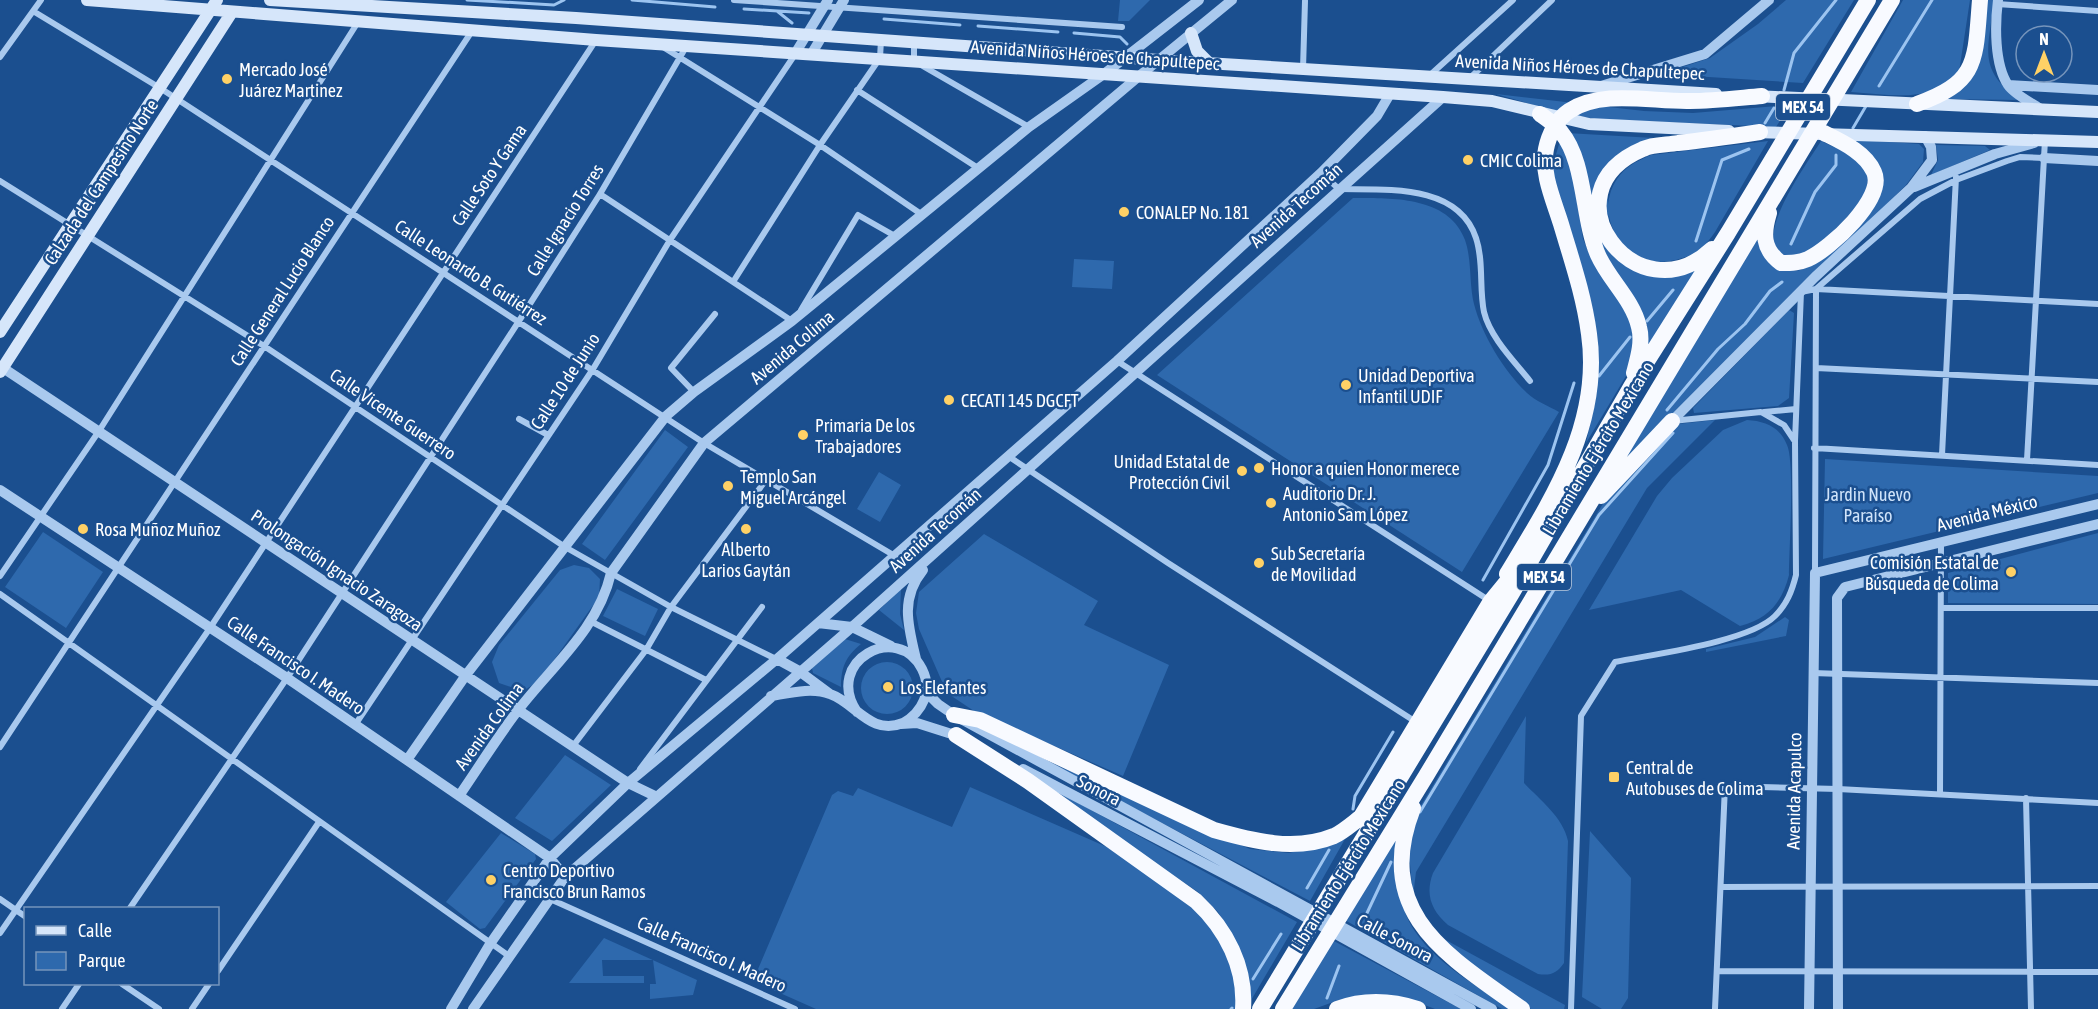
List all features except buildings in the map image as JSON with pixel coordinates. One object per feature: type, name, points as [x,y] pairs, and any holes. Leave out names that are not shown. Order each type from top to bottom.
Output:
[{"type":"highway","name":"Libramiento Ejército Mexicano","points":[[1260,1009],[1547,532],[1632,385],[1728,233],[1868,0]]},
{"type":"highway","name":"Libramiento Ejército Mexicano","points":[[1282,1009],[1426,776],[1571,530],[1892,0]]},
{"type":"highway","points":[[1917,104],[1945,94],[1967,72],[1977,34],[1980,0]]},
{"type":"highway","points":[[1331,891],[1361,817],[1416,722],[1554,496],[1582,430],[1591,386],[1590,337],[1582,294],[1546,173],[1546,150],[1554,127],[1567,112],[1600,93],[1690,101],[1762,96]]},
{"type":"highway","points":[[1540,114],[1562,132],[1573,153],[1589,232],[1599,258],[1631,308],[1640,327],[1640,346],[1632,385]]},
{"type":"highway","points":[[1728,233],[1699,261],[1680,269],[1653,268],[1633,262],[1618,252],[1603,230],[1600,216],[1600,188],[1620,163],[1646,148],[1760,132]]},
{"type":"highway","points":[[1774,195],[1764,240],[1767,249],[1781,262],[1797,263],[1810,259],[1866,209],[1875,191],[1875,172],[1859,153],[1824,133]]},
{"type":"highway","points":[[1571,530],[1672,421]]},
{"type":"highway","points":[[1491,601],[1547,532]]},
{"type":"highway","points":[[954,715],[980,720],[1214,831],[1245,839],[1290,845],[1334,836],[1361,817]]},
{"type":"highway","points":[[956,735],[1037,788],[1203,908],[1221,929],[1232,948],[1239,970],[1243,1009]]},
{"type":"highway","points":[[1426,776],[1404,840],[1402,863],[1410,902],[1428,936],[1442,950],[1522,1009]]},
{"type":"highway","points":[[1337,1009],[1353,1003],[1379,1001],[1418,1009]]},
{"type":"main road","name":"Avenida Niños Héroes de Chapultepec","points":[[87,0],[214,5],[232,12],[306,19],[1492,101],[1589,124],[1760,132],[2098,142]]},
{"type":"main road","name":"Avenida Niños Héroes de Chapultepec","points":[[270,0],[1126,58],[1429,76],[1600,93]]},
{"type":"main road","name":"Calzada del Campesino Norte","points":[[0,332],[214,5]]},
{"type":"main road","name":"Calzada del Campesino Norte","points":[[1,368],[232,12]]},
{"type":"main road","points":[[1191,33],[1197,51],[1209,63]]},
{"type":"main road","points":[[1762,96],[2098,112]]},
{"type":"main road","points":[[114,159],[131,170]]},
{"type":"main road","points":[[94,190],[110,201]]},
{"type":"street","points":[[0,57],[41,0]]},
{"type":"street","points":[[734,0],[842,4],[1122,27]]},
{"type":"street","name":"Avenida Colima","points":[[407,760],[466,675],[666,416],[694,392],[794,320],[1029,127],[1126,58],[1199,0]]},
{"type":"street","name":"Avenida Colima","points":[[459,796],[518,710],[592,622],[605,596],[611,573],[705,443],[1232,0]]},
{"type":"street","points":[[1429,76],[1513,0]]},
{"type":"street","points":[[1470,79],[1552,0]]},
{"type":"street","points":[[1600,93],[1705,54],[1769,0]]},
{"type":"street","points":[[1303,69],[1305,1]]},
{"type":"street","points":[[306,19],[308,2]]},
{"type":"street","points":[[2039,108],[2008,85],[1998,55],[1995,32],[1998,2],[2098,11]]},
{"type":"street","points":[[796,52],[826,3]]},
{"type":"street","points":[[812,53],[842,4]]},
{"type":"street","name":"Calle Leonardo B. Gutiérrez","points":[[33,11],[160,88],[705,443],[895,556]]},
{"type":"street","points":[[0,576],[99,431],[357,22]]},
{"type":"street","name":"Calle General Lucio Blanco","points":[[0,747],[472,30]]},
{"type":"street","name":"Calle Soto Y Gama","points":[[0,933],[210,628],[353,406],[596,40]]},
{"type":"street","points":[[734,282],[820,145],[880,58],[881,40]]},
{"type":"street","points":[[914,42],[914,60],[1029,127]]},
{"type":"street","points":[[661,44],[679,58],[820,145],[921,214]]},
{"type":"street","name":"Calle Ignacio Torres","points":[[131,907],[286,678],[519,321],[600,194],[686,46]]},
{"type":"street","name":"Calle 10 de Junio","points":[[355,725],[414,640],[592,369],[670,240],[796,52]]},
{"type":"street","points":[[2008,85],[2098,90]]},
{"type":"street","points":[[857,90],[978,168]]},
{"type":"street","name":"Avenida Tecomán","points":[[450,1009],[490,944],[550,858],[628,783],[777,660],[1117,361],[1321,172],[1377,116],[1390,94]]},
{"type":"street","name":"Avenida Tecomán","points":[[473,1009],[565,877],[655,796],[852,627],[1443,97]]},
{"type":"street","points":[[1672,421],[1801,292],[1911,188],[1932,160],[1931,147],[1925,136]]},
{"type":"street","points":[[1815,573],[1816,289],[1920,199],[1956,175],[2045,139],[2027,460]]},
{"type":"street","points":[[1911,188],[2020,157],[2098,161]]},
{"type":"street","points":[[1321,172],[1339,189],[1409,191],[1443,200],[1465,220],[1476,237],[1484,313],[1496,336],[1530,381]]},
{"type":"street","points":[[1942,455],[1956,175]]},
{"type":"street","name":"Calle Vicente Guerrero","points":[[0,181],[264,346],[565,547],[671,607],[777,660]]},
{"type":"street","points":[[600,194],[794,320],[858,215],[895,236]]},
{"type":"street","points":[[1801,292],[1816,289],[2098,304]]},
{"type":"street","points":[[1571,1009],[1581,716],[1615,662],[1742,634],[1767,623],[1784,606],[1796,575],[1795,441],[1801,292]]},
{"type":"street","points":[[694,392],[671,368],[715,314]]},
{"type":"street","points":[[1117,361],[1491,601]]},
{"type":"street","name":"Prolongación Ignacio Zaragoza","points":[[1,368],[628,783],[655,796]]},
{"type":"street","points":[[1816,368],[2098,382]]},
{"type":"street","points":[[1672,421],[1796,409]]},
{"type":"street","points":[[1761,412],[1784,425],[1795,441]]},
{"type":"street","points":[[519,419],[548,435]]},
{"type":"street","points":[[1814,448],[2098,465]]},
{"type":"street","points":[[1008,456],[1026,470],[1416,722]]},
{"type":"street","points":[[573,746],[646,650],[671,607],[766,480]]},
{"type":"street","name":"Calle Francisco I. Madero","points":[[0,490],[407,760],[550,858],[565,877]]},
{"type":"street","name":"Avenida México","points":[[1815,573],[2098,504]]},
{"type":"street","name":"Avenida México","points":[[1838,674],[1837,598],[1845,587],[2098,524]]},
{"type":"street","points":[[901,724],[918,711],[926,692],[925,675],[916,660],[907,614],[908,596],[914,580],[945,542]]},
{"type":"street","points":[[1940,794],[1941,542]]},
{"type":"street","name":"Avenida Acapulco","points":[[1809,1009],[1810,788],[1815,573]]},
{"type":"street","points":[[0,594],[509,956]]},
{"type":"street","points":[[628,783],[762,607]]},
{"type":"street","points":[[1941,608],[2098,608]]},
{"type":"street","points":[[592,622],[706,680]]},
{"type":"street","points":[[818,623],[852,627],[897,648],[916,660]]},
{"type":"street","points":[[857,712],[849,697],[848,684],[851,671],[859,659],[870,651],[897,648]]},
{"type":"street","name":"Sonora","points":[[777,660],[799,671],[877,725],[917,723],[956,735],[1280,898]]},
{"type":"street","points":[[1813,673],[2098,683]]},
{"type":"street","points":[[1838,674],[1838,1009]]},
{"type":"street","points":[[771,696],[798,691],[830,694]]},
{"type":"street","name":"Sonora","points":[[926,692],[954,715],[1280,898]]},
{"type":"street","points":[[1715,1009],[1725,786],[1839,789],[2098,803]]},
{"type":"street","points":[[2026,798],[2030,884],[2031,1009]]},
{"type":"street","points":[[219,970],[319,822]]},
{"type":"street","points":[[1722,886],[2030,884],[2098,886]]},
{"type":"street","name":"Calle Sonora","points":[[1280,898],[1365,945],[1471,1009]]},
{"type":"street","points":[[0,899],[24,916]]},
{"type":"street","name":"Calle Francisco I. Madero","points":[[550,899],[795,1009]]},
{"type":"street","name":"Calle Sonora","points":[[1365,945],[1492,1009]]},
{"type":"street","points":[[1718,971],[2098,972]]},
{"type":"street","points":[[62,1009],[78,985]]},
{"type":"street","points":[[123,985],[159,1009]]},
{"type":"street","points":[[192,1009],[208,985]]},
{"type":"green space","points":[[1120,0],[1150,0],[1129,21],[1118,21]]},
{"type":"green space","points":[[1786,0],[1854,0],[1803,83],[1661,74],[1710,58],[1758,24]]},
{"type":"green space","points":[[1903,0],[1970,0],[1959,72],[1936,89],[1923,93],[1894,95],[1851,92]]},
{"type":"green space","points":[[1987,0],[1994,0],[1988,45],[1991,67],[2005,89],[2019,100],[1948,99],[1960,90],[1976,68],[1980,56]]},
{"type":"green space","points":[[1496,94],[1644,111],[1693,113],[1790,105],[1776,127],[1594,119],[1551,110]]},
{"type":"green space","points":[[1567,133],[1671,139],[1607,170],[1610,251],[1630,268],[1652,276],[1675,276],[1700,268],[1647,349],[1598,245]]},
{"type":"green space","points":[[1846,139],[1919,144],[1924,149],[1923,162],[1906,185],[1617,468],[1759,233],[1795,271],[1819,261],[1833,250],[1860,224],[1870,210],[1882,187]]},
{"type":"green space","points":[[1560,141],[1571,164],[1583,239],[1591,257],[1626,308],[1635,337],[1629,371],[1586,443],[1596,398],[1554,179],[1554,161]]},
{"type":"green space","points":[[1768,141],[1715,232],[1696,252],[1670,261],[1653,261],[1638,256],[1616,235],[1610,221],[1608,206],[1611,190],[1623,171],[1631,165],[1651,155]]},
{"type":"green space","points":[[1821,141],[1855,157],[1869,175],[1864,199],[1812,254],[1788,256],[1776,249],[1773,237],[1776,221],[1784,202]]},
{"type":"green space","points":[[1936,145],[1985,146],[1990,150],[1931,175],[1938,160]]},
{"type":"green space","name":"Unidad Deportiva Infantil UDIF","points":[[1353,198],[1384,198],[1417,202],[1433,207],[1457,226],[1467,248],[1474,304],[1488,340],[1518,384],[1538,401],[1559,412],[1462,572],[1157,375]]},
{"type":"green space","points":[[1074,259],[1114,261],[1112,289],[1072,287]]},
{"type":"green space","points":[[1789,310],[1794,313],[1789,398],[1778,406],[1694,413],[1693,408]]},
{"type":"green space","points":[[1715,420],[1647,488],[1416,872],[1413,896],[1409,853],[1417,812],[1607,497],[1678,424]]},
{"type":"green space","points":[[1747,420],[1760,422],[1776,429],[1784,439],[1789,454],[1791,487],[1789,575],[1778,602],[1766,614],[1740,626],[1681,590],[1589,610],[1657,496],[1672,478],[1723,430]]},
{"type":"green space","points":[[665,430],[688,447],[605,560],[582,544]]},
{"type":"green space","name":"Jardin Nuevo Paraíso","points":[[1825,459],[2098,476],[2098,493],[1823,559]]},
{"type":"green space","points":[[879,472],[901,485],[880,522],[857,509]]},
{"type":"green space","points":[[43,532],[103,572],[66,628],[5,587]]},
{"type":"green space","points":[[2098,533],[2098,604],[1948,603],[1948,573]]},
{"type":"green space","points":[[984,534],[1098,601],[1084,625],[1169,665],[1123,776],[974,711],[947,693],[919,629],[916,613],[919,592]]},
{"type":"green space","points":[[574,565],[589,568],[600,579],[599,597],[539,681],[523,691],[499,683],[492,662],[499,645],[560,570]]},
{"type":"green space","points":[[617,589],[658,609],[645,636],[603,616]]},
{"type":"green space","points":[[901,589],[900,614],[904,630],[879,610]]},
{"type":"green space","points":[[1785,617],[1789,620],[1786,636],[1706,652],[1706,649],[1755,637]]},
{"type":"green space","points":[[845,639],[861,644],[845,662],[841,687],[813,673],[812,668]]},
{"type":"green space","points":[[882,662],[892,662],[901,666],[909,674],[913,688],[909,702],[901,710],[892,714],[882,714],[873,710],[865,702],[861,693],[861,683],[865,674],[873,666]]},
{"type":"green space","points":[[1526,716],[1524,783],[1556,817],[1568,841],[1564,963],[1559,969],[1547,975],[1538,974],[1448,925],[1437,914],[1430,895],[1433,873]]},
{"type":"green space","name":"Centro Deportivo Francisco Brun Ramos","points":[[565,755],[611,785],[552,841],[515,818]]},
{"type":"green space","points":[[1037,757],[1250,849],[1289,853],[1345,839],[1310,901]]},
{"type":"green space","points":[[1023,773],[1297,922],[1250,1002],[1231,933],[1218,912],[1198,892]]},
{"type":"green space","points":[[970,787],[1107,847],[1183,897],[1217,932],[1233,970],[1237,1009],[816,1009],[753,981],[832,795],[838,791],[853,796],[858,788],[952,827]]},
{"type":"green space","points":[[1590,831],[1631,878],[1628,998],[1621,1009],[1602,1009],[1582,997]]},
{"type":"green space","points":[[1398,832],[1401,896],[1406,915],[1416,932],[1428,948],[1444,962],[1510,1009],[1502,1009],[1343,919]]},
{"type":"green space","name":"Centro Deportivo Francisco Brun Ramos","points":[[501,833],[535,854],[536,859],[485,928],[480,929],[446,902]]},
{"type":"green space","points":[[1433,933],[1565,1005],[1564,1009],[1531,1009],[1448,950]]},
{"type":"green space","points":[[604,938],[653,960],[602,960],[603,976],[644,976],[644,983],[569,983]]},
{"type":"green space","points":[[1332,940],[1461,1009],[1435,1009],[1409,999],[1336,1001],[1314,1009],[1291,1009]]},
{"type":"green space","points":[[653,960],[697,980],[693,995],[650,999],[650,984],[656,984]]},
{"type":"waterway","points":[[467,0],[554,5],[564,0]]},
{"type":"waterway","points":[[632,0],[715,7]]},
{"type":"waterway","points":[[1784,90],[1794,53],[1836,0]]},
{"type":"waterway","points":[[1879,86],[1932,0]]},
{"type":"waterway","points":[[744,9],[809,13]]},
{"type":"waterway","points":[[777,11],[792,23]]},
{"type":"waterway","points":[[884,19],[960,25]]},
{"type":"waterway","points":[[978,26],[1058,32]]},
{"type":"waterway","points":[[1074,33],[1120,37],[1127,44]]},
{"type":"waterway","points":[[1853,128],[1866,106]]},
{"type":"waterway","points":[[1765,123],[1774,108]]},
{"type":"waterway","points":[[1696,241],[1722,160],[1749,149]]},
{"type":"waterway","points":[[1791,244],[1815,192],[1836,165],[1836,155]]},
{"type":"waterway","points":[[1667,410],[1718,349],[1745,324],[1770,291],[1782,282]]},
{"type":"waterway","points":[[1647,321],[1673,290]]},
{"type":"waterway","points":[[1599,376],[1630,337]]},
{"type":"waterway","points":[[1483,580],[1548,465],[1574,383]]},
{"type":"waterway","points":[[1420,812],[1599,515],[1673,433]]},
{"type":"waterway","points":[[1353,809],[1355,796],[1393,732]]},
{"type":"waterway","points":[[1307,888],[1329,850]]},
{"type":"waterway","points":[[1367,913],[1391,862]]},
{"type":"waterway","points":[[1253,979],[1281,934]]},
{"type":"waterway","points":[[1327,998],[1339,966]]},
{"type":"place","name":"Mercado José Juárez Martinez","points":[[227,79]]},
{"type":"place","name":"CMIC Colima","points":[[1468,160]]},
{"type":"place","name":"CONALEP No. 181","points":[[1124,212]]},
{"type":"place","name":"Unidad Deportiva Infantil UDIF","points":[[1346,385]]},
{"type":"place","name":"CECATI 145 DGCFT","points":[[949,400]]},
{"type":"place","name":"Primaria De los Trabajadores","points":[[803,435]]},
{"type":"place","name":"Honor a quien Honor merece","points":[[1259,468]]},
{"type":"place","name":"Unidad Estatal de Protección Civil","points":[[1242,471]]},
{"type":"place","name":"Templo San Miguel Arcángel","points":[[728,486]]},
{"type":"place","name":"Auditorio Dr. J. Antonio Sam López","points":[[1271,503]]},
{"type":"place","name":"Rosa Muñoz Muñoz","points":[[83,529]]},
{"type":"place","name":"Alberto Larios Gaytán","points":[[746,529]]},
{"type":"place","name":"Sub Secretaría de Movilidad","points":[[1259,563]]},
{"type":"place","name":"Comisión Estatal de Búsqueda de Colima","points":[[2011,572]]},
{"type":"place","name":"Los Elefantes","points":[[888,687]]},
{"type":"place","name":"Central de Autobuses de Colima","points":[[1614,777]]},
{"type":"place","name":"Centro Deportivo Francisco Brun Ramos","points":[[491,880]]}]
